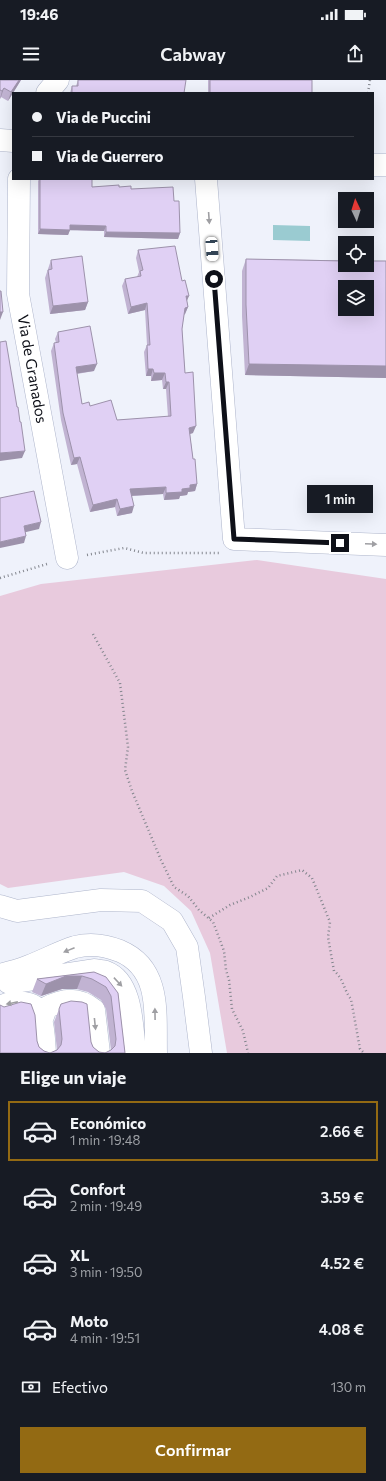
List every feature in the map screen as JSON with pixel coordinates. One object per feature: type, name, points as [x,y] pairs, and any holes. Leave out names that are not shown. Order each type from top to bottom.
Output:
[{"type":"street","points":[[48,92],[58,80]]},
{"type":"street","points":[[0,140],[12,141]]},
{"type":"street","points":[[374,165],[386,165]]},
{"type":"street","name":"Via de Granados","points":[[19,180],[18,294],[67,558]]},
{"type":"street","points":[[206,180],[234,539],[386,545]]},
{"type":"street","points":[[0,906],[17,911],[101,900],[142,901],[172,920],[186,947],[201,1053]]},
{"type":"street","points":[[0,975],[28,967],[75,947],[97,944],[110,947],[128,955],[150,978],[155,998],[156,1053]]},
{"type":"street","points":[[0,985],[94,970],[107,973],[117,979],[126,991],[129,1002],[135,1053]]},
{"type":"street","points":[[41,1022],[46,1008],[55,1004],[77,1001],[86,1003],[94,1010],[99,1053]]},
{"type":"street","points":[[0,1007],[19,1002],[32,1005],[37,1009],[41,1022],[45,1053]]},
{"type":"path","points":[[368,92],[370,80]]},
{"type":"path","points":[[0,578],[67,558],[124,548],[144,553],[219,553],[234,539]]},
{"type":"path","points":[[93,634],[120,683],[128,747],[125,770],[141,815],[174,887],[188,896],[198,910],[213,922],[224,951],[232,1009],[242,1031],[248,1053]]},
{"type":"path","points":[[209,918],[230,905],[268,888],[276,876],[302,870],[312,878],[330,922],[328,938],[334,971],[341,976],[346,993],[351,999],[360,1049],[364,1053]]},
{"type":"shaded area","points":[[257,560],[386,579],[386,1053],[227,1053],[210,953],[191,911],[164,886],[124,872],[8,888],[0,884],[0,596],[41,584]]},
{"type":"water","points":[[273,225],[310,226],[310,241],[273,240]]},
{"type":"building","points":[[0,80],[19,80],[11,92],[4,88],[2,91],[0,90]]},
{"type":"building","points":[[78,80],[186,80],[184,92],[72,92],[72,86],[78,86]]},
{"type":"building","points":[[210,80],[312,80],[312,92],[210,92]]},
{"type":"building","points":[[40,180],[92,180],[92,187],[119,185],[119,187],[131,186],[131,189],[173,187],[174,201],[179,201],[180,233],[106,232],[106,226],[70,225],[70,230],[40,229]]},
{"type":"building","points":[[175,246],[182,281],[185,280],[189,296],[186,296],[188,307],[185,308],[182,329],[185,373],[193,372],[196,426],[189,428],[193,459],[195,459],[197,484],[190,485],[190,488],[182,489],[182,492],[166,493],[166,487],[130,489],[134,506],[120,509],[117,499],[93,505],[80,457],[74,458],[63,413],[54,343],[59,342],[58,332],[90,326],[97,364],[76,367],[82,404],[89,402],[90,406],[111,400],[117,420],[171,416],[169,382],[166,382],[165,373],[154,373],[153,369],[148,369],[147,345],[150,345],[147,303],[131,307],[125,279],[141,276],[140,271],[143,270],[138,250]]},
{"type":"building","points":[[82,256],[88,302],[53,306],[48,270],[52,269],[51,260]]},
{"type":"building","points":[[246,259],[338,261],[338,272],[374,272],[374,261],[386,261],[386,366],[249,364],[246,305]]},
{"type":"building","points":[[1,291],[3,312],[0,312]]},
{"type":"building","points":[[6,341],[25,451],[0,453],[0,342]]},
{"type":"building","points":[[34,491],[41,522],[24,526],[26,536],[0,542],[0,498]]},
{"type":"building","points":[[94,972],[106,977],[118,993],[125,1053],[105,1053],[115,1046],[116,1039],[111,996],[106,987],[92,979],[82,976],[66,976],[46,984],[37,979]]},
{"type":"building","points":[[71,1001],[87,1004],[91,1042],[93,1047],[99,1052],[105,1053],[50,1053],[57,1050],[61,1045],[62,1039],[59,1009],[61,1004]]},
{"type":"building","points":[[21,1002],[31,1004],[35,1015],[37,1041],[39,1047],[50,1053],[0,1053],[0,1005],[4,1007]]},
{"type":"route","points":[[214,279],[234,539],[340,543]]}]
